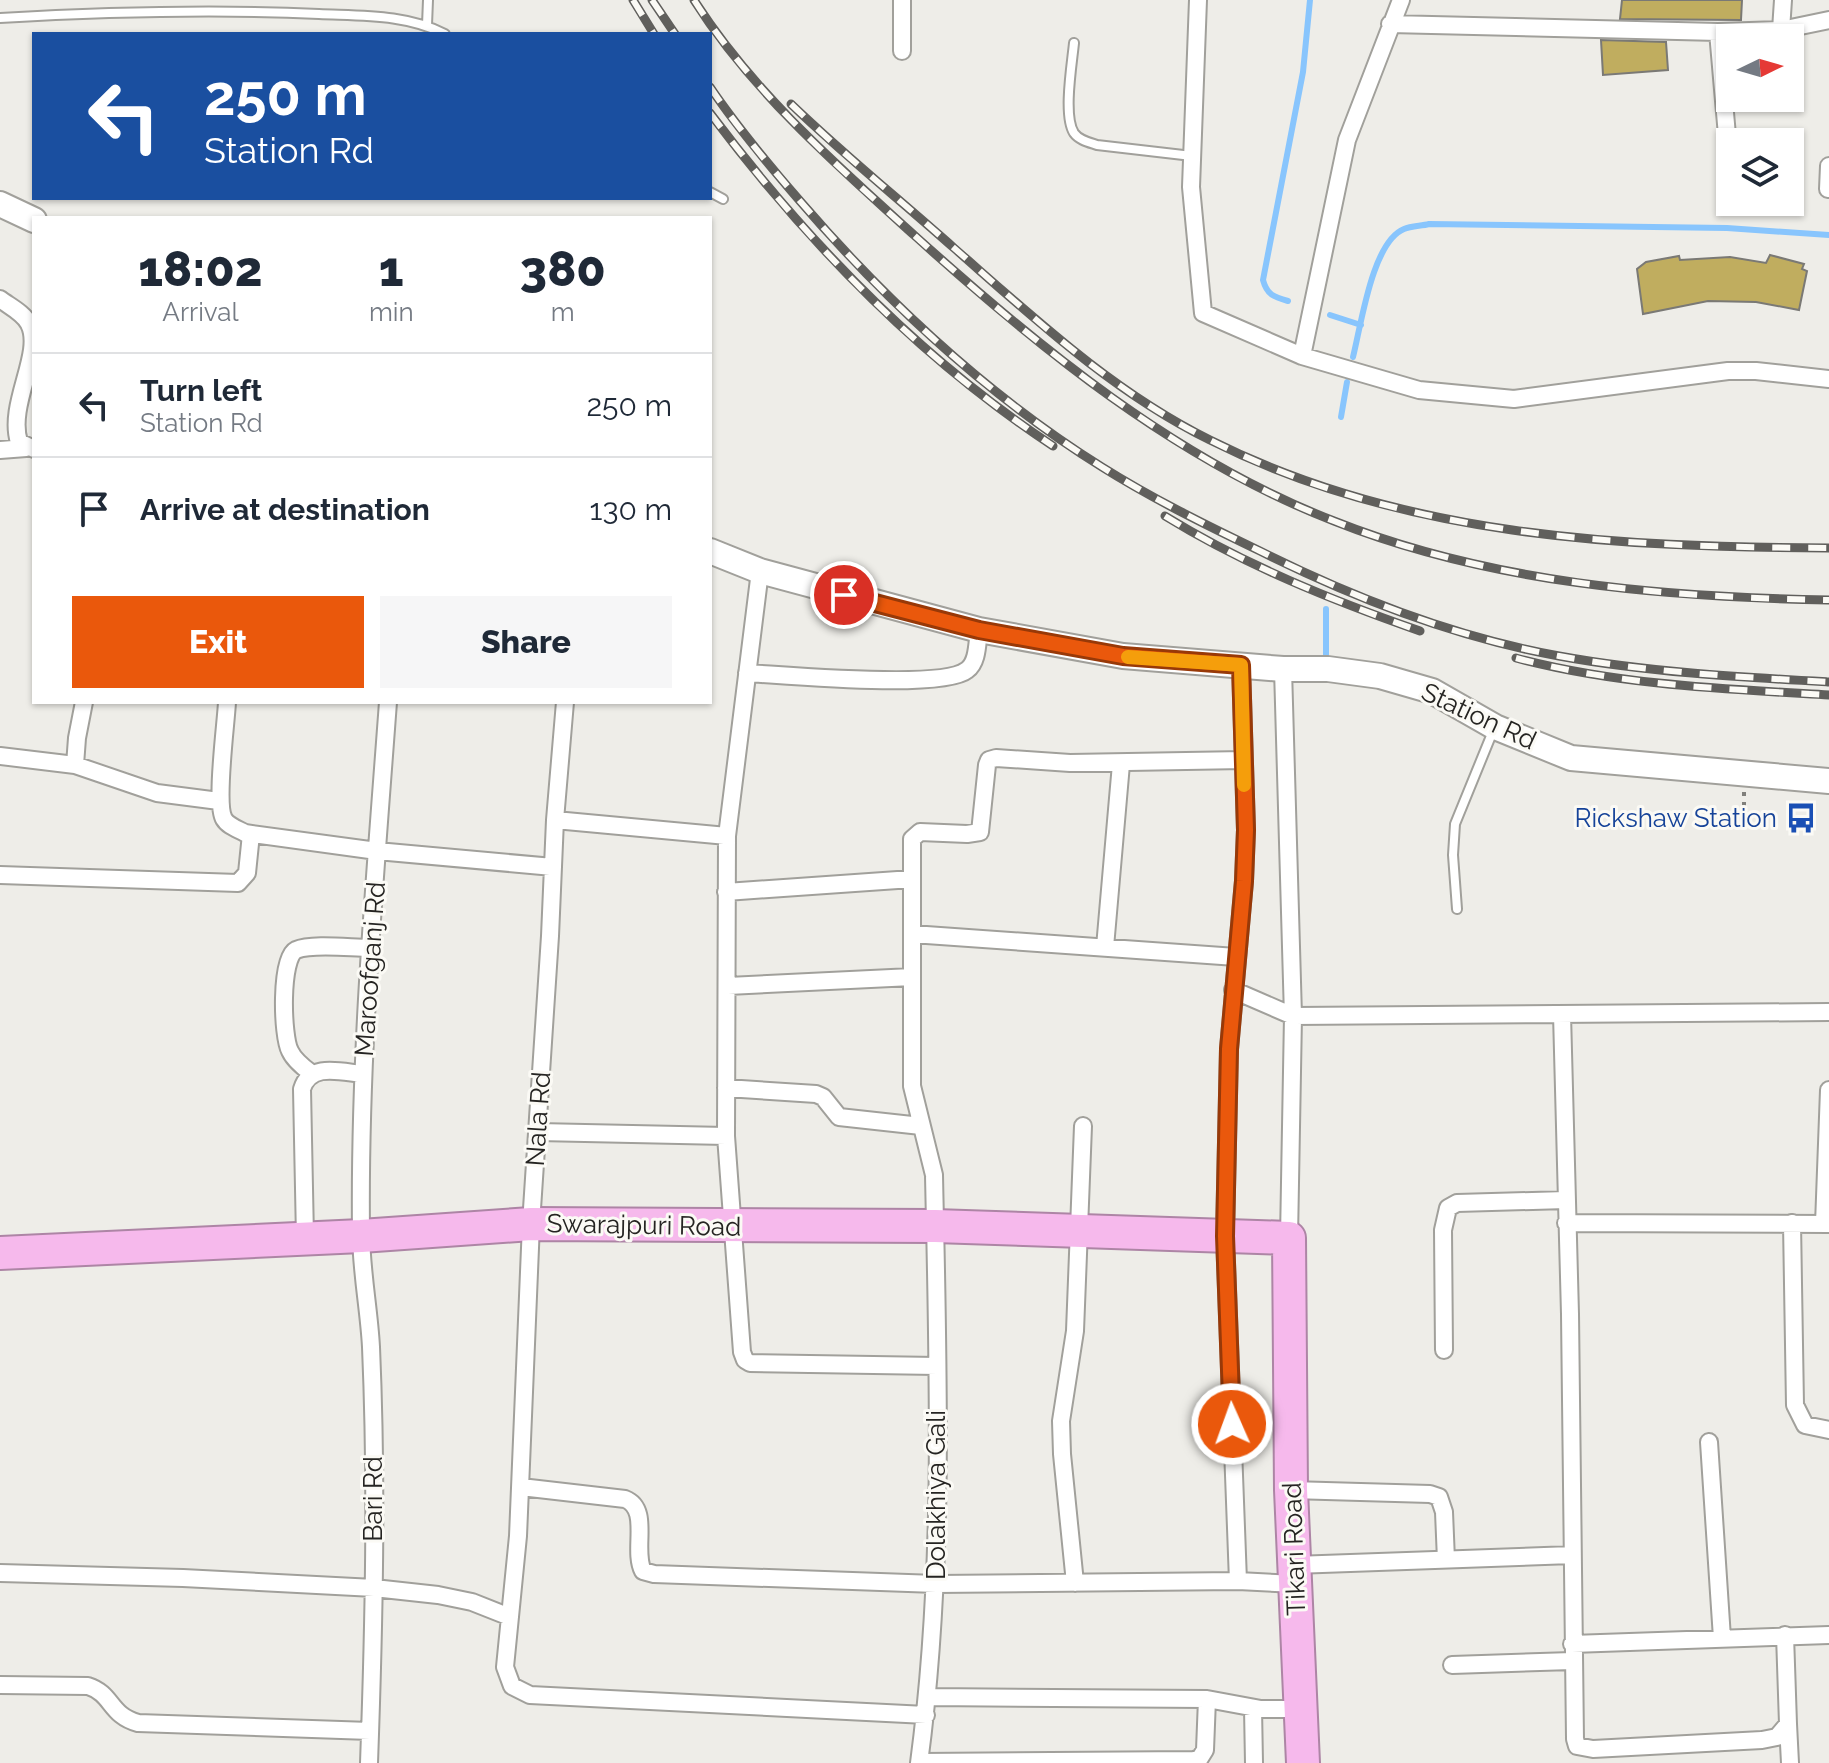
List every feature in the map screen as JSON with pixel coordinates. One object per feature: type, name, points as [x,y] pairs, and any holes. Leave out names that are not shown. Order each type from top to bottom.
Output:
[{"type":"highway","name":"Swarajpuri Road","points":[[0,1253],[361,1236],[531,1224],[935,1226],[1289,1238]]},
{"type":"highway","name":"Tikari Road","points":[[1289,1238],[1291,1490],[1303,1763]]},
{"type":"street","points":[[902,0],[902,51]]},
{"type":"street","points":[[1198,0],[1191,187],[1203,313],[1302,356],[1419,390],[1514,399],[1728,371],[1829,379]]},
{"type":"street","points":[[1302,356],[1347,140],[1401,0]]},
{"type":"street","points":[[1781,24],[1783,0]]},
{"type":"street","points":[[1804,25],[1829,20]]},
{"type":"street","points":[[1390,24],[1716,32]]},
{"type":"street","points":[[1828,189],[1829,166]]},
{"type":"street","points":[[0,204],[32,219]]},
{"type":"street","points":[[0,299],[27,319],[31,326],[32,356],[16,421],[19,442],[30,449]]},
{"type":"street","points":[[0,450],[30,449]]},
{"type":"street","name":"Station Rd","points":[[712,552],[760,571],[979,630],[1123,656],[1283,669],[1328,669],[1380,676],[1432,691],[1495,727],[1571,758],[1829,781]]},
{"type":"street","points":[[760,571],[727,836],[726,1136],[742,1352],[750,1363],[937,1366]]},
{"type":"street","points":[[747,673],[879,680],[956,676],[969,670],[975,659],[979,630]]},
{"type":"street","points":[[1238,1581],[1225,1236],[1233,990],[1246,830],[1241,665]]},
{"type":"street","points":[[1283,669],[1293,1016],[1289,1238]]},
{"type":"street","points":[[75,765],[84,704]]},
{"type":"street","points":[[227,704],[219,801],[223,818],[232,827],[251,834],[377,851],[553,867]]},
{"type":"street","name":"Maroofganj Rd","points":[[361,1236],[363,1074],[369,948],[388,704]]},
{"type":"street","name":"Nala Rd","points":[[565,704],[531,1224],[518,1536],[505,1667],[512,1686],[530,1695],[926,1715]]},
{"type":"street","points":[[0,756],[75,765],[157,793],[219,801]]},
{"type":"street","name":"Dolakhiya Gali","points":[[920,1762],[929,1697],[936,1584],[937,1366],[934,1175],[912,1086],[912,839],[920,832],[980,832],[989,760],[1003,758],[1121,764]]},
{"type":"street","points":[[1105,947],[1121,764],[1244,760]]},
{"type":"street","points":[[555,820],[727,836]]},
{"type":"street","points":[[0,875],[238,883],[247,873],[251,834]]},
{"type":"street","points":[[726,892],[912,879]]},
{"type":"street","points":[[912,934],[1236,957]]},
{"type":"street","points":[[311,1073],[290,1052],[283,1024],[286,966],[291,953],[312,948],[369,948]]},
{"type":"street","points":[[728,986],[912,977]]},
{"type":"street","points":[[1233,990],[1293,1016],[1829,1012]]},
{"type":"street","points":[[1562,1014],[1570,1343],[1572,1652],[1577,1746],[1583,1749],[1762,1740],[1777,1737],[1788,1724]]},
{"type":"street","points":[[305,1238],[302,1089],[311,1073],[363,1074]]},
{"type":"street","points":[[726,1088],[816,1094],[823,1097],[839,1117],[921,1126]]},
{"type":"street","points":[[1566,1223],[1827,1224],[1829,1090]]},
{"type":"street","points":[[1075,1583],[1061,1421],[1075,1331],[1083,1126]]},
{"type":"street","points":[[538,1132],[726,1136]]},
{"type":"street","points":[[1444,1350],[1443,1230],[1448,1208],[1457,1203],[1566,1200]]},
{"type":"street","points":[[1792,1223],[1795,1405],[1805,1425],[1829,1430]]},
{"type":"street","name":"Bari Rd","points":[[361,1236],[371,1344],[374,1588],[369,1763]]},
{"type":"street","points":[[1709,1442],[1722,1638]]},
{"type":"street","points":[[521,1487],[633,1502],[638,1511],[639,1563],[643,1571],[654,1574],[936,1584],[1238,1581],[1446,1560],[1572,1555]]},
{"type":"street","points":[[1291,1490],[1430,1494],[1439,1497],[1444,1512],[1446,1560]]},
{"type":"street","points":[[0,1573],[374,1588],[460,1600],[510,1617]]},
{"type":"street","points":[[1785,1635],[1790,1763]]},
{"type":"street","points":[[1452,1665],[1722,1638],[1829,1635]]},
{"type":"street","points":[[0,1685],[88,1686],[99,1689],[114,1711],[138,1723],[370,1731]]},
{"type":"street","points":[[929,1697],[1207,1699],[1253,1708],[1301,1709]]},
{"type":"street","points":[[920,1762],[1051,1763],[1200,1758],[1205,1750],[1207,1699]]},
{"type":"street","points":[[1253,1708],[1254,1763]]},
{"type":"lane","points":[[427,25],[428,0]]},
{"type":"lane","points":[[0,18],[180,11],[281,12],[392,18],[427,25],[441,32]]},
{"type":"lane","points":[[1074,43],[1069,117],[1074,132],[1082,140],[1097,145],[1193,156]]},
{"type":"lane","points":[[712,193],[723,199]]},
{"type":"lane","points":[[1457,909],[1453,855],[1455,824],[1495,727]]},
{"type":"path","points":[[1744,773],[1744,814],[1760,814]]},
{"type":"building","points":[[1622,0],[1742,0],[1741,20],[1620,19]]},
{"type":"building","points":[[1601,40],[1666,42],[1668,70],[1603,75]]},
{"type":"building","points":[[1770,255],[1804,264],[1802,269],[1807,271],[1799,310],[1756,302],[1708,301],[1643,314],[1637,269],[1646,262],[1679,256],[1680,260],[1730,257],[1766,263]]},
{"type":"waterway","points":[[1288,301],[1272,295],[1263,280],[1303,72],[1310,0]]},
{"type":"waterway","points":[[1353,357],[1376,267],[1393,237],[1410,227],[1429,224],[1727,228],[1829,235]]},
{"type":"waterway","points":[[1330,315],[1361,325]]},
{"type":"waterway","points":[[1341,417],[1347,382]]},
{"type":"waterway","points":[[1326,609],[1326,657]]},
{"type":"railway","points":[[633,0],[653,32]]},
{"type":"railway","points":[[652,0],[674,32]]},
{"type":"railway","points":[[694,0],[742,65],[796,125],[961,277],[1111,397],[1219,466],[1276,496],[1334,521],[1454,559],[1577,583],[1640,590],[1829,600]]},
{"type":"railway","points":[[712,90],[765,159],[834,239],[941,345],[1060,439],[1160,501],[1332,585],[1406,614],[1482,638],[1559,656],[1626,666],[1829,682]]},
{"type":"railway","points":[[791,104],[1014,301],[1107,377],[1174,421],[1283,472],[1358,498],[1435,517],[1512,530],[1670,544],[1829,548]]},
{"type":"railway","points":[[712,116],[786,207],[867,294],[956,375],[1053,446]]},
{"type":"railway","points":[[1165,516],[1289,580],[1420,631]]},
{"type":"railway","points":[[1516,658],[1632,680],[1829,695]]},
{"type":"slow traffic","points":[[1128,657],[1241,665],[1244,785]]},
{"type":"place","name":"Rickshaw Station","points":[[1801,818]]},
{"type":"route","points":[[844,595],[979,630],[1123,656],[1241,665],[1246,830],[1229,1049],[1225,1236],[1232,1424]]}]
